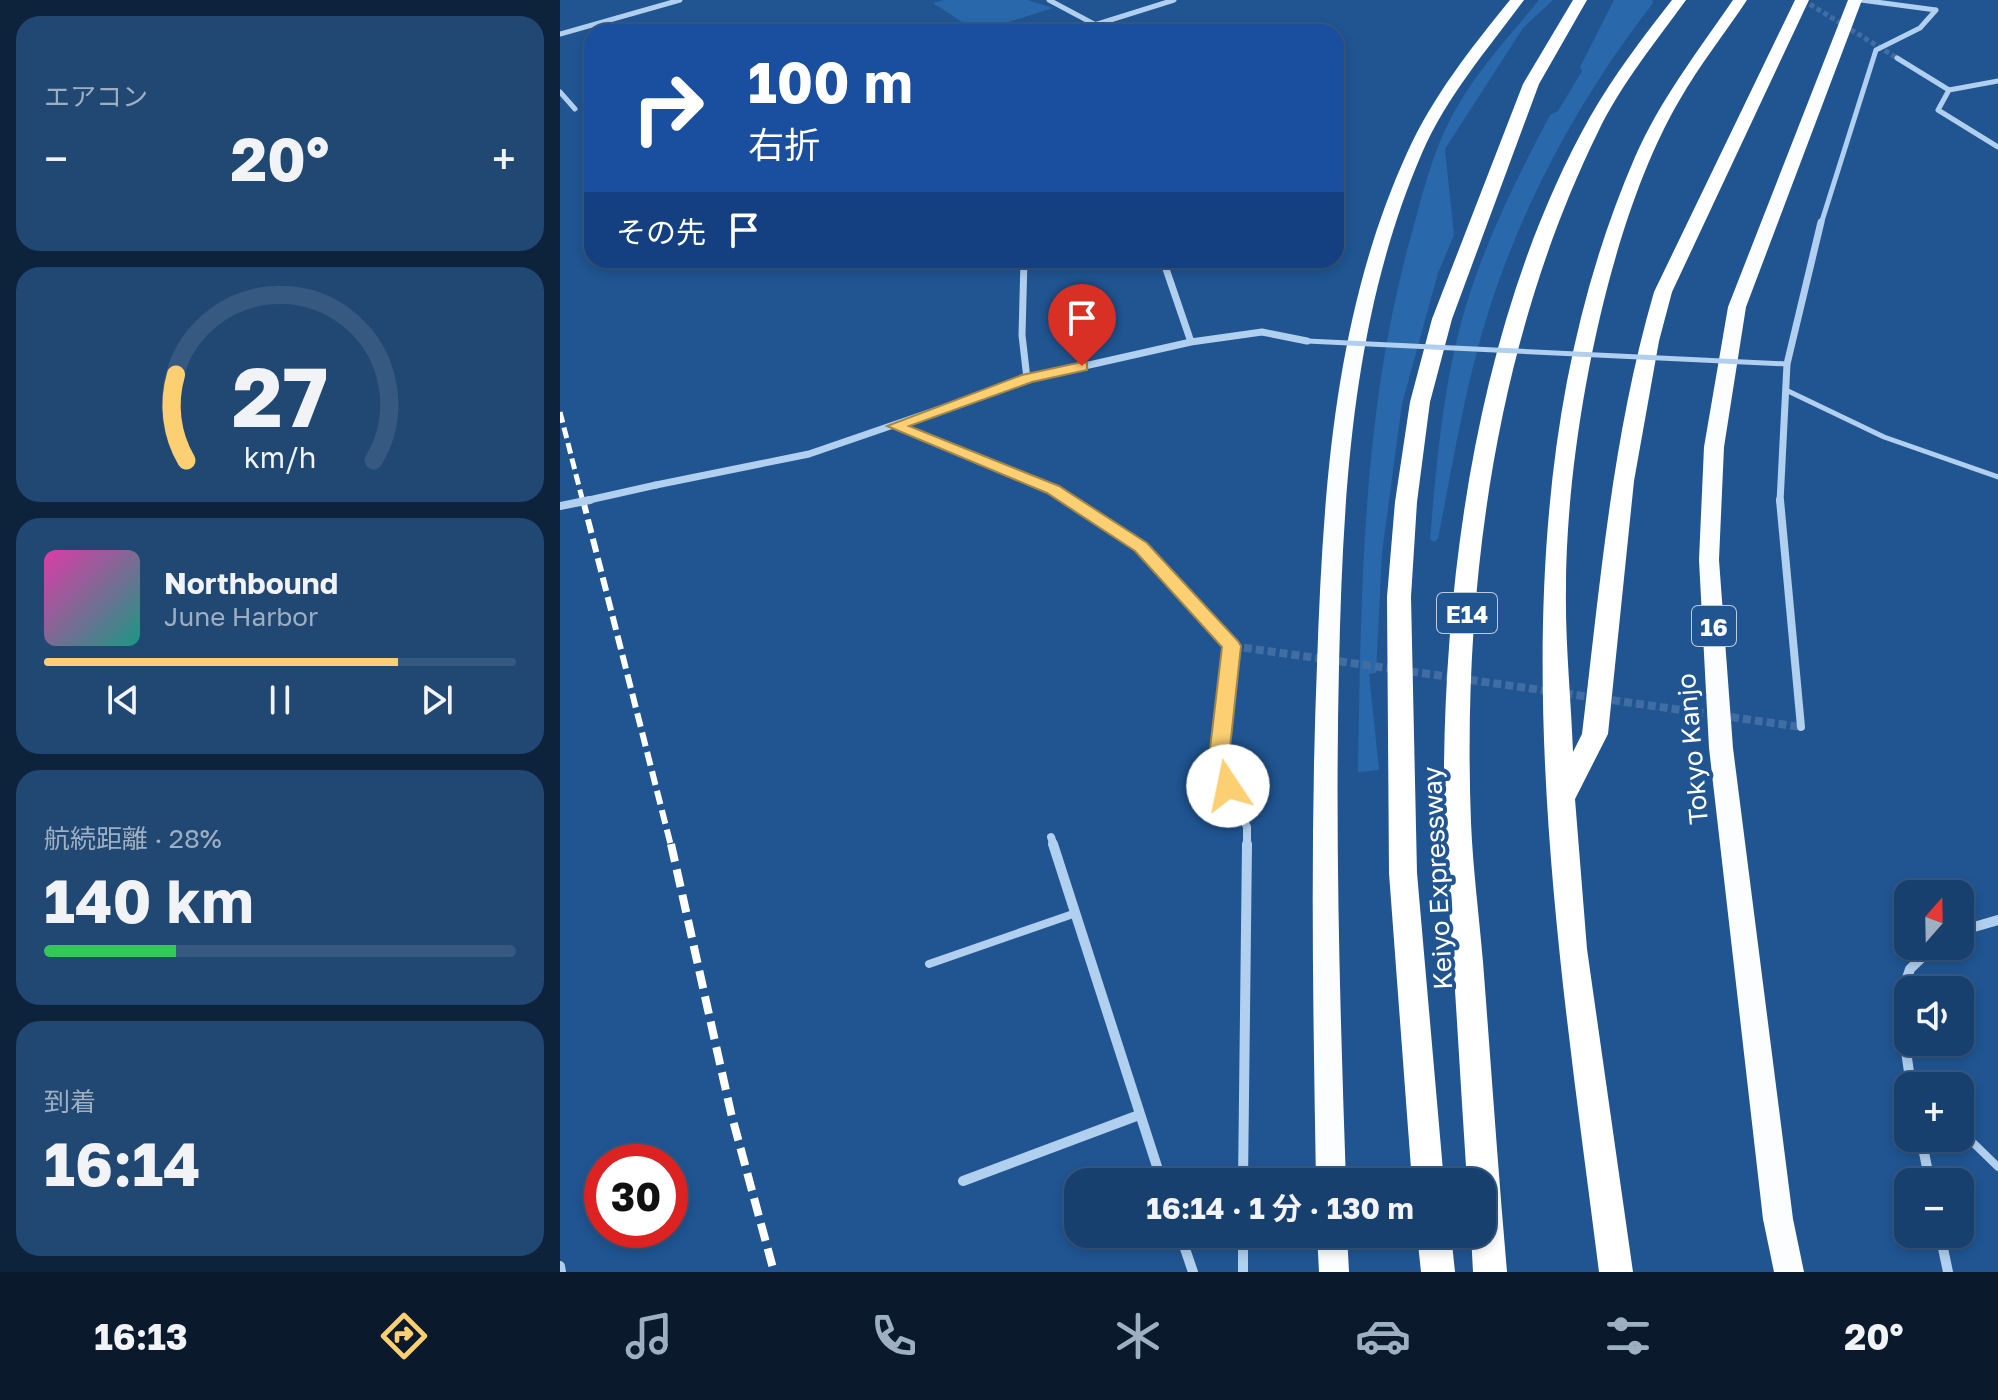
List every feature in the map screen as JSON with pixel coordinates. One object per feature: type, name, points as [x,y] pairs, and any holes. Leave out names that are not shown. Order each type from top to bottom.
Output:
[{"type":"highway","points":[[1331,1168],[1325,940],[1325,743],[1333,526],[1344,412],[1372,274],[1405,171],[1458,72],[1517,0]]},
{"type":"highway","points":[[1427,1168],[1403,873],[1399,597],[1406,502],[1420,402],[1442,319],[1531,84],[1580,0]]},
{"type":"highway","name":"Keiyo Expressway","points":[[1490,1272],[1457,805],[1463,647],[1490,420],[1520,298],[1562,193],[1591,130],[1621,80],[1679,0]]},
{"type":"highway","points":[[1616,1272],[1573,949],[1562,800],[1554,587],[1560,509],[1579,364],[1596,295],[1644,155],[1671,101],[1740,0]]},
{"type":"highway","points":[[1562,800],[1595,734],[1623,481],[1649,341],[1663,292],[1802,0]]},
{"type":"highway","name":"Tokyo Kanjo","points":[[1789,1272],[1778,1219],[1721,748],[1709,560],[1714,447],[1737,307],[1858,0]]},
{"type":"highway","points":[[1333,1248],[1334,1272]]},
{"type":"highway","points":[[1435,1248],[1438,1272]]},
{"type":"street","points":[[594,24],[680,0]]},
{"type":"street","points":[[1050,0],[1094,24],[1174,0]]},
{"type":"street","points":[[1858,0],[1936,10]]},
{"type":"street","points":[[1926,0],[1936,10]]},
{"type":"street","points":[[1801,727],[1779,494],[1788,391],[1787,364],[1809,262],[1876,50],[1920,28],[1936,10]]},
{"type":"street","points":[[560,34],[584,27]]},
{"type":"street","points":[[1897,58],[1949,90],[1998,81]]},
{"type":"street","points":[[1949,90],[1938,110],[1998,147]]},
{"type":"street","points":[[560,92],[575,109]]},
{"type":"street","points":[[1024,268],[1026,296],[1020,356],[1027,379]]},
{"type":"street","points":[[1166,268],[1191,342]]},
{"type":"street","points":[[560,506],[809,454],[1027,379],[1191,342],[1262,332],[1307,341]]},
{"type":"street","points":[[895,426],[1053,489],[1141,547],[1232,646],[1218,766],[1247,827],[1243,1168]]},
{"type":"street","points":[[1051,837],[1157,1168]]},
{"type":"street","points":[[1974,927],[1998,920]]},
{"type":"street","points":[[1910,1072],[1899,1002],[1910,969],[1919,960]]},
{"type":"street","points":[[963,1181],[1139,1115]]},
{"type":"street","points":[[1185,1248],[1193,1272]]},
{"type":"street","points":[[1243,1248],[1243,1272]]},
{"type":"street","points":[[1943,1248],[1948,1272]]},
{"type":"street","points":[[560,1266],[561,1272]]},
{"type":"lane","points":[[1307,341],[1787,364]]},
{"type":"lane","points":[[1788,391],[1884,437],[1998,477]]},
{"type":"lane","points":[[929,964],[1076,913]]},
{"type":"lane","points":[[1974,1144],[1998,1167]]},
{"type":"shaded area","points":[[944,0],[1027,0],[1053,8],[1002,24],[965,24],[933,3]]},
{"type":"shaded area","points":[[1539,0],[1553,0],[1523,28],[1445,149],[1454,235],[1438,273],[1402,404],[1382,553],[1376,673],[1369,674],[1379,770],[1358,772],[1367,502],[1382,368],[1395,302],[1424,190],[1445,130],[1481,70]]},
{"type":"shaded area","points":[[1614,0],[1652,0],[1653,3],[1602,75],[1557,150],[1502,271],[1473,368],[1438,539],[1434,542],[1430,539],[1443,415],[1454,353],[1470,293],[1517,180],[1550,115],[1558,111],[1582,71],[1580,67]]},
{"type":"tunnel","points":[[1803,0],[1897,58]]},
{"type":"tunnel","points":[[1232,646],[1801,727]]},
{"type":"railway","points":[[560,412],[583,502]]},
{"type":"railway","points":[[583,500],[671,846]]},
{"type":"railway","points":[[671,844],[731,1113],[774,1272]]},
{"type":"route","points":[[1082,366],[1027,379],[895,426],[1053,489],[1141,547],[1232,646],[1218,766],[1228,786]]}]
